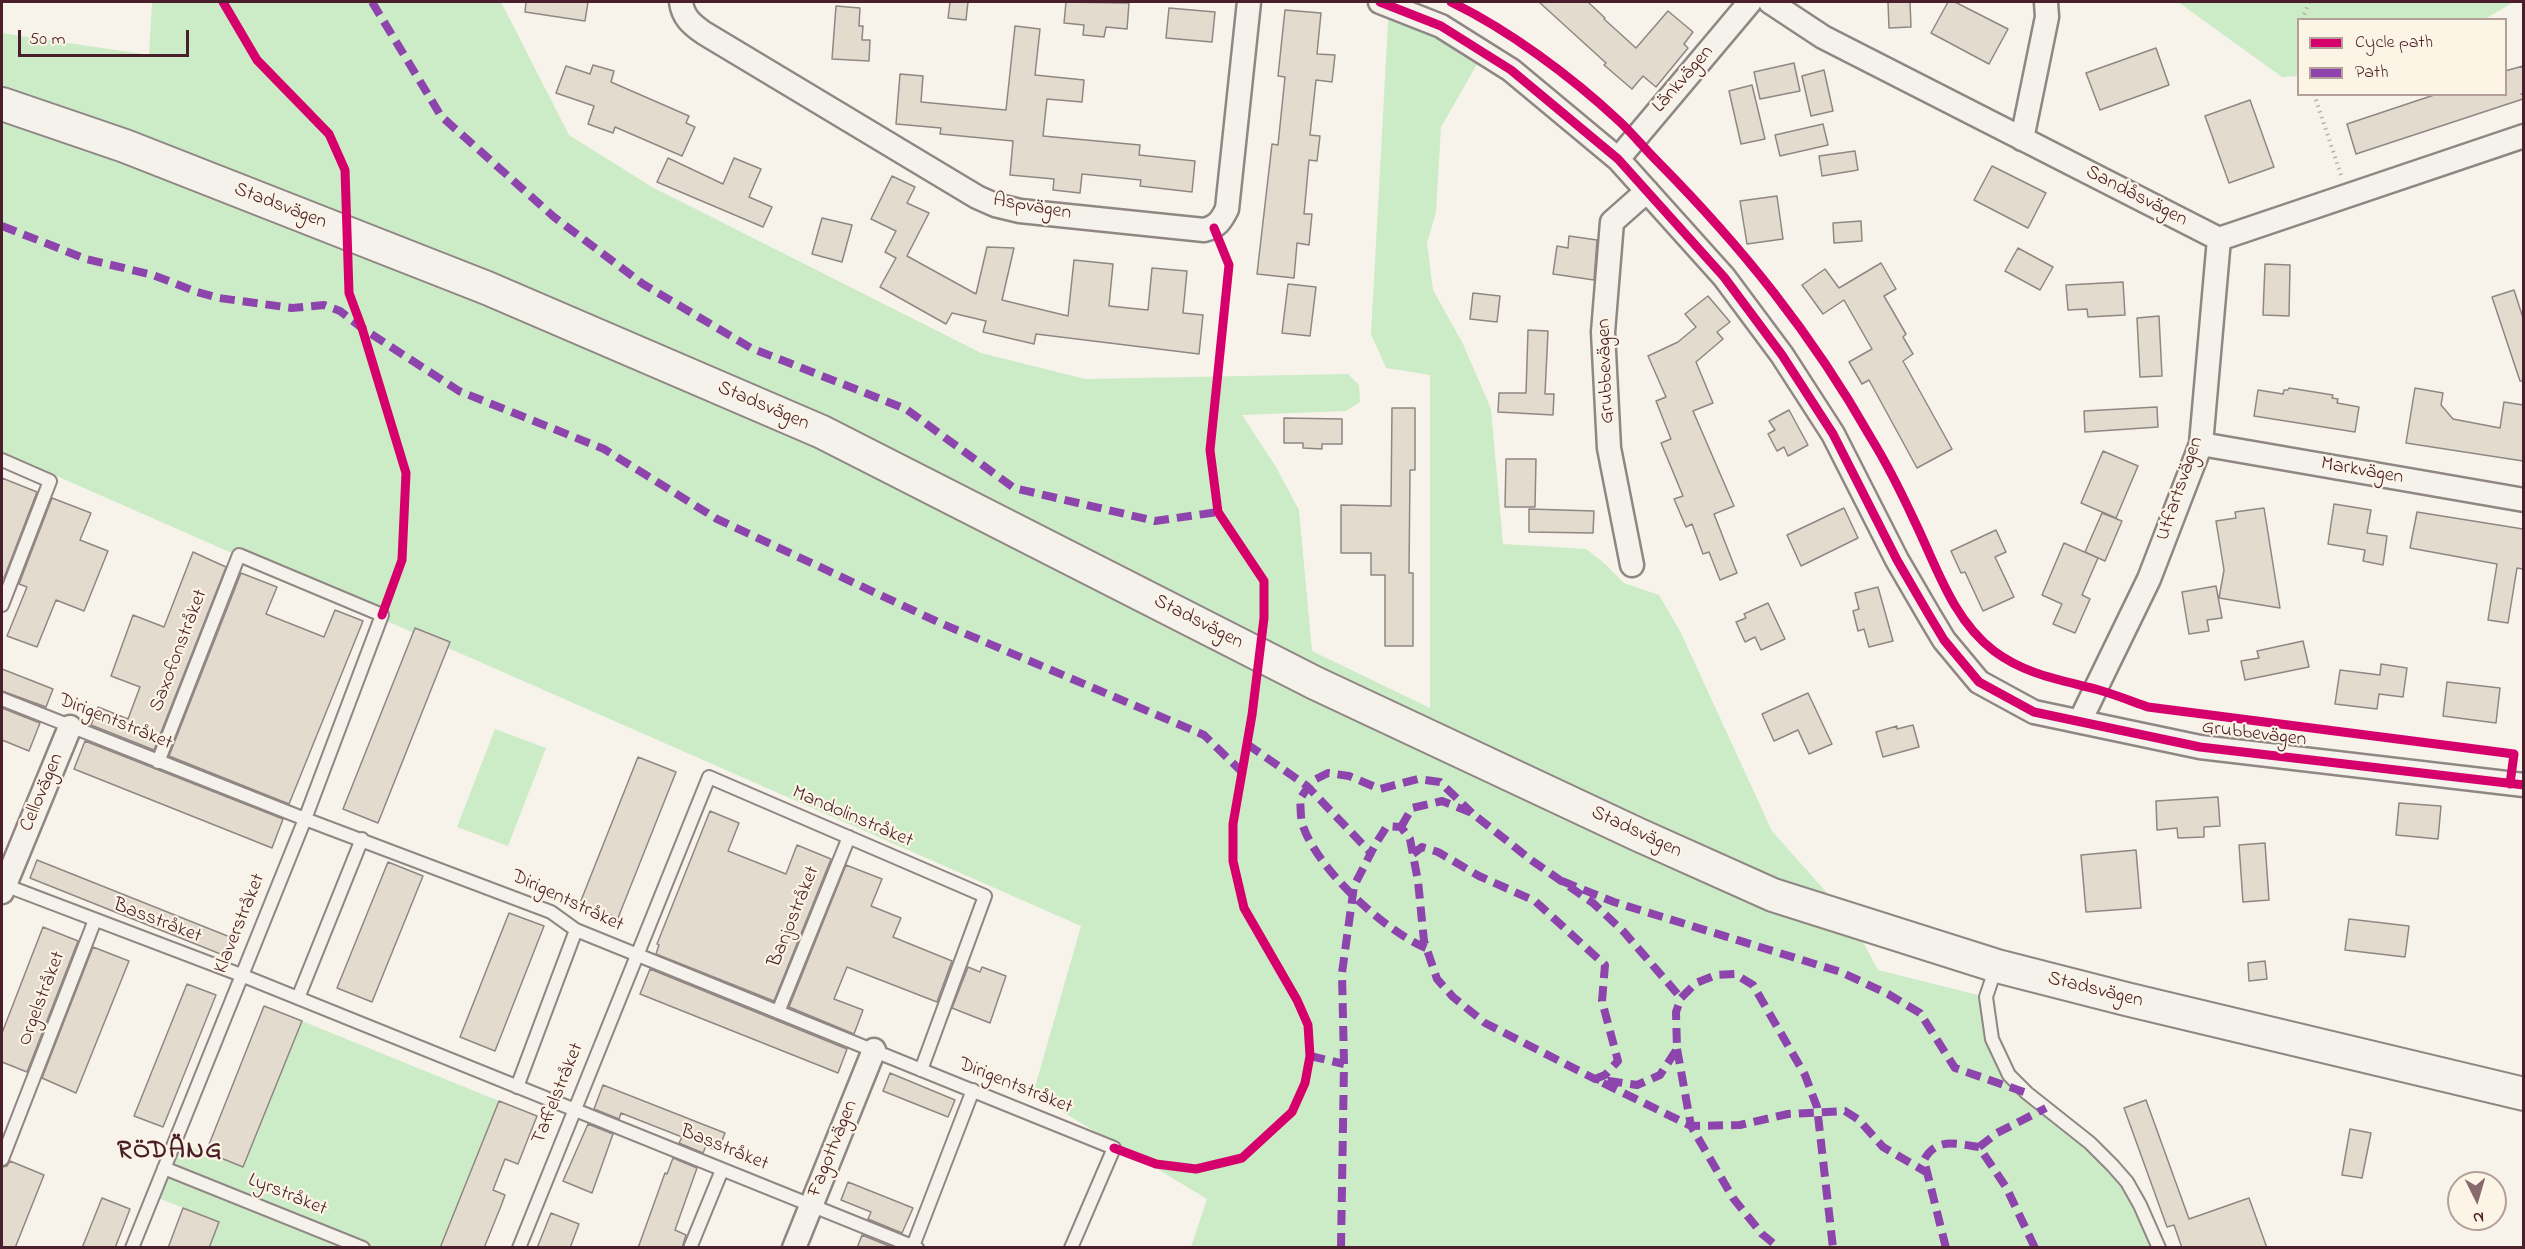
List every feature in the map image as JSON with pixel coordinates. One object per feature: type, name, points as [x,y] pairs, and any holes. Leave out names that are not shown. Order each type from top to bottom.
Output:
[{"type":"main road","name":"Stadsvägen","points":[[2,104],[125,146],[487,288],[822,432],[1315,683],[1639,835],[1773,894],[1997,966],[2523,1095]]},
{"type":"street","name":"Aspvägen","points":[[681,2],[682,13],[697,28],[986,201],[1020,211],[1204,230],[1214,228],[1222,220],[1227,209],[1249,2]]},
{"type":"street","name":"Grubbevägen","points":[[1380,2],[1441,26],[1511,70],[1618,159],[1724,277],[1782,354],[1833,434],[1897,560],[1923,605],[1944,640],[1979,682],[2034,712],[2200,747],[2523,785]]},
{"type":"street","name":"Länkvägen","points":[[1618,159],[1750,2]]},
{"type":"street","name":"Sandåsvägen","points":[[1770,2],[1823,37],[2219,240]]},
{"type":"street","points":[[2022,139],[2047,17],[2046,2]]},
{"type":"street","points":[[2219,240],[2523,136]]},
{"type":"street","name":"Grubbevägen","points":[[1632,565],[1610,448],[1603,332],[1612,222],[1647,191]]},
{"type":"street","name":"Utfartsvägen","points":[[2080,721],[2149,579],[2201,444],[2219,240]]},
{"type":"street","name":"Markvägen","points":[[2201,444],[2523,500]]},
{"type":"street","name":"Cellovägen","points":[[2,887],[70,727]]},
{"type":"street","name":"Fagottvägen","points":[[794,1248],[874,1050]]},
{"type":"lane","points":[[2,460],[50,481],[2,605]]},
{"type":"lane","name":"Saxofonstråket","points":[[158,762],[239,555],[382,615]]},
{"type":"lane","name":"Klaverstråket","points":[[132,1248],[305,819],[382,615]]},
{"type":"lane","name":"Dirigentstråket","points":[[2,699],[158,762],[551,912],[576,930],[1114,1148],[1071,1248]]},
{"type":"lane","name":"Mandolinstråket","points":[[636,955],[709,777],[985,896],[921,1070]]},
{"type":"lane","name":"Banjostråket","points":[[778,1012],[849,837]]},
{"type":"lane","points":[[297,998],[362,839]]},
{"type":"lane","name":"Basstråket","points":[[2,887],[241,975],[909,1246]]},
{"type":"lane","name":"Orgelstråket","points":[[2,1159],[95,920]]},
{"type":"lane","points":[[517,1087],[576,930]]},
{"type":"lane","name":"Taffelstråket","points":[[519,1248],[636,955]]},
{"type":"lane","points":[[1997,966],[1986,997],[1992,1039],[2009,1075],[2027,1093],[2090,1143],[2127,1182],[2159,1248]]},
{"type":"lane","points":[[909,1246],[973,1090]]},
{"type":"lane","name":"Lyrstråket","points":[[164,1168],[363,1248]]},
{"type":"lane","points":[[690,1248],[722,1170]]},
{"type":"path","points":[[2303,18],[2309,2]]},
{"type":"path","points":[[2315,96],[2348,195]]},
{"type":"green space","points":[[152,2],[501,2],[569,135],[652,187],[981,353],[1085,379],[1348,374],[1359,385],[1360,402],[1346,411],[1242,415],[1276,467],[1299,510],[1312,651],[1430,708],[1430,375],[1386,368],[1371,334],[1389,5],[1484,52],[1441,127],[1436,212],[1427,243],[1433,290],[1463,344],[1491,409],[1503,544],[1586,549],[1624,583],[1659,595],[1680,631],[1772,831],[1851,920],[1878,970],[1986,997],[1992,1039],[2009,1075],[2113,1166],[2159,1247],[1191,1247],[1207,1199],[1033,1094],[1081,926],[2,452],[2,33],[149,55]]},
{"type":"green space","points":[[2178,2],[2514,2],[2487,18],[2297,18],[2297,76],[2282,77]]},
{"type":"green space","points":[[495,729],[546,748],[508,846],[457,827]]},
{"type":"green space","points":[[302,1021],[499,1101],[441,1245],[445,1247],[209,1247],[219,1222],[153,1196],[175,1140],[243,1167]]},
{"type":"building","points":[[526,2],[588,2],[585,21],[525,12]]},
{"type":"building","points":[[950,2],[968,2],[966,20],[948,18]]},
{"type":"building","points":[[1066,2],[1129,3],[1127,29],[1106,27],[1104,37],[1083,35],[1084,25],[1064,23]]},
{"type":"building","points":[[1539,2],[1588,2],[1636,48],[1668,11],[1693,32],[1684,44],[1688,48],[1656,87],[1643,76],[1632,89]]},
{"type":"building","points":[[1888,2],[1910,2],[1911,27],[1889,28]]},
{"type":"building","points":[[1948,2],[1955,2],[2008,29],[1989,64],[1931,33]]},
{"type":"building","points":[[836,6],[860,8],[859,26],[863,26],[862,40],[870,40],[869,61],[832,59]]},
{"type":"building","points":[[1169,8],[1215,12],[1212,42],[1166,38]]},
{"type":"building","points":[[1285,10],[1321,13],[1317,54],[1335,55],[1332,82],[1316,80],[1310,135],[1320,136],[1317,161],[1309,160],[1304,214],[1312,214],[1309,245],[1297,243],[1294,278],[1257,274],[1272,144],[1278,145],[1285,77],[1278,76]]},
{"type":"building","points":[[1015,26],[1040,29],[1035,75],[1084,80],[1082,102],[1047,99],[1043,136],[1140,145],[1139,155],[1195,161],[1192,192],[1140,186],[1141,180],[1082,174],[1080,193],[1053,190],[1054,179],[1010,175],[1013,141],[940,134],[941,128],[896,124],[900,74],[923,76],[921,102],[1006,110]]},
{"type":"building","points":[[2156,48],[2169,85],[2100,110],[2086,73]]},
{"type":"building","points":[[1794,63],[1800,91],[1760,99],[1754,72]]},
{"type":"building","points":[[593,65],[614,71],[611,82],[689,116],[686,123],[695,127],[682,156],[615,127],[613,133],[588,124],[594,106],[556,93],[566,66],[590,74]]},
{"type":"building","points":[[2523,66],[2523,99],[2356,154],[2347,124],[2431,96],[2507,96],[2507,70]]},
{"type":"building","points":[[1824,70],[1833,111],[1811,116],[1802,76]]},
{"type":"building","points":[[1752,85],[1765,139],[1741,144],[1729,91]]},
{"type":"building","points":[[2250,100],[2274,167],[2229,183],[2205,116]]},
{"type":"building","points":[[1823,124],[1828,145],[1780,156],[1775,135]]},
{"type":"building","points":[[1855,151],[1858,170],[1822,176],[1819,156]]},
{"type":"building","points":[[668,158],[723,184],[734,158],[761,169],[749,197],[772,207],[763,227],[657,182]]},
{"type":"building","points":[[1992,166],[2046,193],[2028,228],[1974,200]]},
{"type":"building","points":[[892,176],[915,187],[907,203],[929,213],[907,256],[976,294],[987,247],[1014,248],[1002,300],[1068,316],[1074,260],[1113,264],[1109,306],[1148,310],[1152,268],[1187,271],[1183,313],[1203,315],[1199,354],[1036,334],[1034,344],[983,332],[986,321],[952,313],[946,324],[880,287],[896,258],[885,252],[896,231],[871,219]]},
{"type":"building","points":[[1777,196],[1783,239],[1747,244],[1740,201]]},
{"type":"building","points":[[822,218],[852,225],[842,262],[812,254]]},
{"type":"building","points":[[1861,221],[1862,241],[1834,243],[1833,223]]},
{"type":"building","points":[[1569,236],[1597,240],[1594,280],[1553,274],[1557,246],[1568,248]]},
{"type":"building","points":[[2018,248],[2053,267],[2040,290],[2005,271]]},
{"type":"building","points":[[1881,263],[1896,289],[1884,296],[1906,334],[1903,337],[1913,354],[1903,361],[1952,449],[1917,468],[1869,380],[1862,384],[1849,362],[1872,349],[1844,300],[1823,314],[1802,285],[1825,269],[1839,288]]},
{"type":"building","points":[[2265,264],[2290,265],[2289,316],[2263,315]]},
{"type":"building","points":[[2123,282],[2125,315],[2088,317],[2087,309],[2068,310],[2066,285]]},
{"type":"building","points":[[1288,284],[1316,287],[1310,336],[1282,333]]},
{"type":"building","points":[[2514,290],[2523,318],[2523,381],[2520,381],[2492,297]]},
{"type":"building","points":[[1473,293],[1500,296],[1497,322],[1470,319]]},
{"type":"building","points":[[1708,296],[1730,322],[1717,332],[1723,339],[1696,362],[1713,403],[1693,411],[1734,506],[1714,514],[1737,573],[1720,580],[1709,552],[1703,554],[1692,524],[1686,527],[1674,499],[1683,496],[1661,443],[1671,439],[1656,401],[1666,397],[1648,356],[1678,342],[1696,327],[1685,314]]},
{"type":"building","points":[[2159,316],[2162,376],[2140,377],[2137,318]]},
{"type":"building","points":[[1528,330],[1548,331],[1545,394],[1554,394],[1553,415],[1498,412],[1499,393],[1526,393]]},
{"type":"building","points":[[2289,388],[2333,395],[2332,398],[2338,399],[2337,403],[2359,407],[2355,432],[2254,416],[2258,390],[2283,394],[2284,390]]},
{"type":"building","points":[[2415,388],[2443,393],[2441,405],[2453,419],[2500,428],[2504,402],[2523,405],[2523,461],[2406,443]]},
{"type":"building","points":[[2157,407],[2158,427],[2085,432],[2084,411]]},
{"type":"building","points":[[1392,408],[1415,408],[1415,470],[1410,470],[1409,573],[1413,573],[1413,646],[1385,646],[1385,575],[1371,575],[1371,553],[1341,553],[1341,505],[1391,506]]},
{"type":"building","points":[[1789,410],[1808,445],[1788,456],[1784,447],[1777,451],[1768,434],[1775,430],[1769,421]]},
{"type":"building","points":[[1284,418],[1342,419],[1342,444],[1322,444],[1322,449],[1303,448],[1303,443],[1284,443]]},
{"type":"building","points":[[2103,451],[2138,466],[2116,518],[2081,503]]},
{"type":"building","points":[[1506,459],[1536,459],[1535,507],[1505,507]]},
{"type":"building","points":[[2,478],[37,492],[4,578],[2,577]]},
{"type":"building","points":[[52,498],[91,513],[80,540],[108,551],[84,611],[56,600],[37,647],[7,636],[27,587],[19,584]]},
{"type":"building","points":[[2334,504],[2371,510],[2367,533],[2387,536],[2383,565],[2363,561],[2365,550],[2328,544]]},
{"type":"building","points":[[1844,508],[1858,538],[1801,566],[1787,535]]},
{"type":"building","points":[[2264,508],[2280,608],[2219,598],[2224,570],[2216,521],[2236,518],[2235,512]]},
{"type":"building","points":[[1529,509],[1594,511],[1593,533],[1529,532]]},
{"type":"building","points":[[2417,512],[2523,529],[2523,569],[2517,568],[2508,623],[2488,620],[2497,564],[2410,548]]},
{"type":"building","points":[[2102,513],[2122,521],[2105,561],[2085,552]]},
{"type":"building","points":[[1996,530],[2006,552],[1995,557],[2014,597],[1983,611],[1965,572],[1961,573],[1951,551]]},
{"type":"building","points":[[2064,543],[2098,558],[2082,595],[2090,599],[2075,633],[2053,624],[2062,604],[2042,595]]},
{"type":"building","points":[[193,552],[226,567],[154,750],[91,725],[98,707],[128,719],[140,687],[111,676],[133,615],[164,627]]},
{"type":"building","points":[[241,573],[277,587],[266,614],[324,637],[335,610],[363,621],[289,804],[169,756]]},
{"type":"building","points":[[2216,586],[2222,618],[2207,620],[2209,631],[2189,634],[2182,592]]},
{"type":"building","points":[[1878,587],[1893,641],[1869,647],[1864,629],[1858,631],[1853,611],[1859,609],[1855,593]]},
{"type":"building","points":[[1768,603],[1785,639],[1761,650],[1755,637],[1745,642],[1736,622],[1746,618],[1744,614]]},
{"type":"building","points":[[415,628],[450,642],[378,823],[343,809]]},
{"type":"building","points":[[2303,641],[2309,667],[2245,680],[2241,661],[2259,658],[2257,651]]},
{"type":"building","points":[[2381,664],[2407,668],[2403,697],[2379,694],[2377,709],[2335,704],[2340,670],[2380,675]]},
{"type":"building","points":[[2,669],[53,689],[46,707],[2,691]]},
{"type":"building","points":[[2447,682],[2500,688],[2496,723],[2443,716]]},
{"type":"building","points":[[1808,693],[1832,744],[1809,754],[1798,730],[1774,741],[1762,714]]},
{"type":"building","points":[[2,708],[40,723],[29,751],[2,740]]},
{"type":"building","points":[[1913,725],[1919,747],[1883,757],[1876,732],[1897,726],[1897,729]]},
{"type":"building","points":[[85,741],[283,819],[272,848],[74,769]]},
{"type":"building","points":[[638,757],[676,772],[618,918],[580,903]]},
{"type":"building","points":[[2218,797],[2220,826],[2204,827],[2204,837],[2178,838],[2177,828],[2157,830],[2156,801]]},
{"type":"building","points":[[2399,803],[2441,806],[2438,839],[2396,835]]},
{"type":"building","points":[[710,811],[739,823],[728,851],[786,874],[797,845],[831,859],[774,1001],[656,954],[659,945],[657,944]]},
{"type":"building","points":[[2265,843],[2269,900],[2243,902],[2239,845]]},
{"type":"building","points":[[2136,850],[2141,908],[2086,912],[2081,855]]},
{"type":"building","points":[[37,860],[235,939],[228,957],[30,878]]},
{"type":"building","points":[[388,862],[423,876],[372,1002],[337,988]]},
{"type":"building","points":[[846,865],[882,879],[871,906],[901,918],[893,937],[952,961],[937,1002],[847,967],[834,999],[863,1010],[854,1034],[789,1007]]},
{"type":"building","points":[[509,913],[544,926],[495,1051],[460,1037]]},
{"type":"building","points":[[2349,919],[2409,926],[2405,957],[2345,950]]},
{"type":"building","points":[[43,927],[78,941],[27,1072],[2,1062],[2,1033]]},
{"type":"building","points":[[93,947],[129,961],[76,1093],[42,1078]]},
{"type":"building","points":[[2265,961],[2267,979],[2249,981],[2248,963]]},
{"type":"building","points":[[968,967],[980,972],[982,967],[1006,976],[990,1023],[952,1008]]},
{"type":"building","points":[[650,969],[847,1049],[838,1073],[640,994]]},
{"type":"building","points":[[187,984],[216,995],[163,1127],[134,1116]]},
{"type":"building","points":[[264,1006],[302,1021],[243,1167],[206,1152]]},
{"type":"building","points":[[890,1073],[955,1100],[948,1117],[883,1091]]},
{"type":"building","points":[[603,1085],[725,1133],[718,1151],[706,1146],[703,1153],[679,1143],[682,1137],[621,1113],[619,1119],[594,1109]]},
{"type":"building","points":[[2146,1100],[2189,1219],[2249,1198],[2267,1248],[2182,1248],[2174,1225],[2167,1227],[2124,1108]]},
{"type":"building","points":[[499,1101],[537,1116],[518,1164],[505,1159],[493,1190],[505,1195],[484,1248],[440,1248]]},
{"type":"building","points":[[588,1124],[613,1134],[592,1193],[563,1181]]},
{"type":"building","points":[[2350,1129],[2371,1133],[2362,1178],[2342,1175]]},
{"type":"building","points":[[673,1158],[697,1168],[675,1230],[686,1235],[682,1248],[638,1248],[665,1173],[667,1174]]},
{"type":"building","points":[[10,1161],[44,1175],[15,1248],[2,1248],[2,1167],[7,1166]]},
{"type":"building","points":[[848,1182],[913,1208],[902,1233],[868,1219],[871,1212],[841,1200]]},
{"type":"building","points":[[102,1198],[130,1209],[115,1248],[82,1248]]},
{"type":"building","points":[[183,1208],[219,1222],[209,1248],[168,1248]]},
{"type":"building","points":[[551,1213],[579,1224],[570,1248],[537,1248]]},
{"type":"building","points":[[862,1235],[894,1248],[857,1248]]},
{"type":"marked path","points":[[372,2],[441,116],[554,217],[643,284],[751,348],[906,409],[1014,488],[1155,521],[1218,512]]},
{"type":"marked path","points":[[2,226],[86,259],[153,275],[219,298],[292,308],[324,305],[340,311],[362,328],[459,391],[604,449],[717,519],[938,622],[1204,735],[1242,772]]},
{"type":"marked path","points":[[1247,744],[1307,786],[1371,853]]},
{"type":"marked path","points":[[1426,948],[1410,940],[1373,914],[1338,879],[1311,843],[1302,823],[1300,799],[1312,781],[1328,773],[1349,776],[1380,789],[1418,779],[1440,782],[1472,813]]},
{"type":"marked path","points":[[1401,827],[1412,808],[1442,801],[1472,813],[1531,860],[1593,903],[1624,932],[1681,998]]},
{"type":"marked path","points":[[1341,1248],[1344,1064],[1342,973],[1354,886],[1387,826],[1401,827],[1410,839],[1418,881],[1424,941],[1437,979],[1453,997],[1485,1023],[1595,1079],[1637,1085],[1660,1075],[1677,1049],[1676,1012],[1681,998],[1696,983],[1716,975],[1735,974],[1753,985],[1805,1075],[1817,1107],[1833,1248]]},
{"type":"marked path","points":[[1413,854],[1422,847],[1438,852],[1479,876],[1535,901],[1605,965],[1602,1001],[1618,1061],[1605,1075],[1595,1079]]},
{"type":"marked path","points":[[1562,881],[1614,902],[1841,972],[1888,994],[1920,1013],[1955,1068],[2027,1093]]},
{"type":"marked path","points":[[1677,1049],[1691,1126],[1733,1198],[1762,1234],[1779,1248]]},
{"type":"marked path","points":[[1310,1056],[1344,1064]]},
{"type":"marked path","points":[[1603,1083],[1691,1126],[1740,1125],[1788,1114],[1845,1111],[1859,1120],[1883,1147],[1926,1172]]},
{"type":"marked path","points":[[1979,1147],[1997,1133],[2046,1108]]},
{"type":"marked path","points":[[1946,1248],[1924,1160],[1935,1148],[1948,1144],[1979,1147],[2006,1187],[2035,1248]]},
{"type":"cycle path","points":[[223,2],[257,60],[329,134],[345,170],[349,293],[362,328],[406,473],[402,560],[382,615]]},
{"type":"cycle path","points":[[1380,2],[1441,26],[1511,70],[1618,159],[1724,277],[1782,355],[1833,434],[1897,560],[1929,615],[1944,640],[1979,682],[2034,712],[2200,747],[2524,785]]},
{"type":"cycle path","points":[[1451,2],[1517,40],[1601,104],[1689,194],[1747,259],[1825,363],[1894,478],[1946,590],[1967,623],[1994,651],[2032,671],[2148,707],[2514,754],[2510,784]]},
{"type":"cycle path","points":[[1114,1148],[1156,1164],[1196,1169],[1242,1158],[1292,1112],[1305,1083],[1310,1056],[1308,1025],[1297,1000],[1244,908],[1233,861],[1233,824],[1252,715],[1264,618],[1264,581],[1218,512],[1210,450],[1229,265],[1214,228]]},
{"type":"district","name":"RÖDÄNG","points":[[170,1153]]}]
